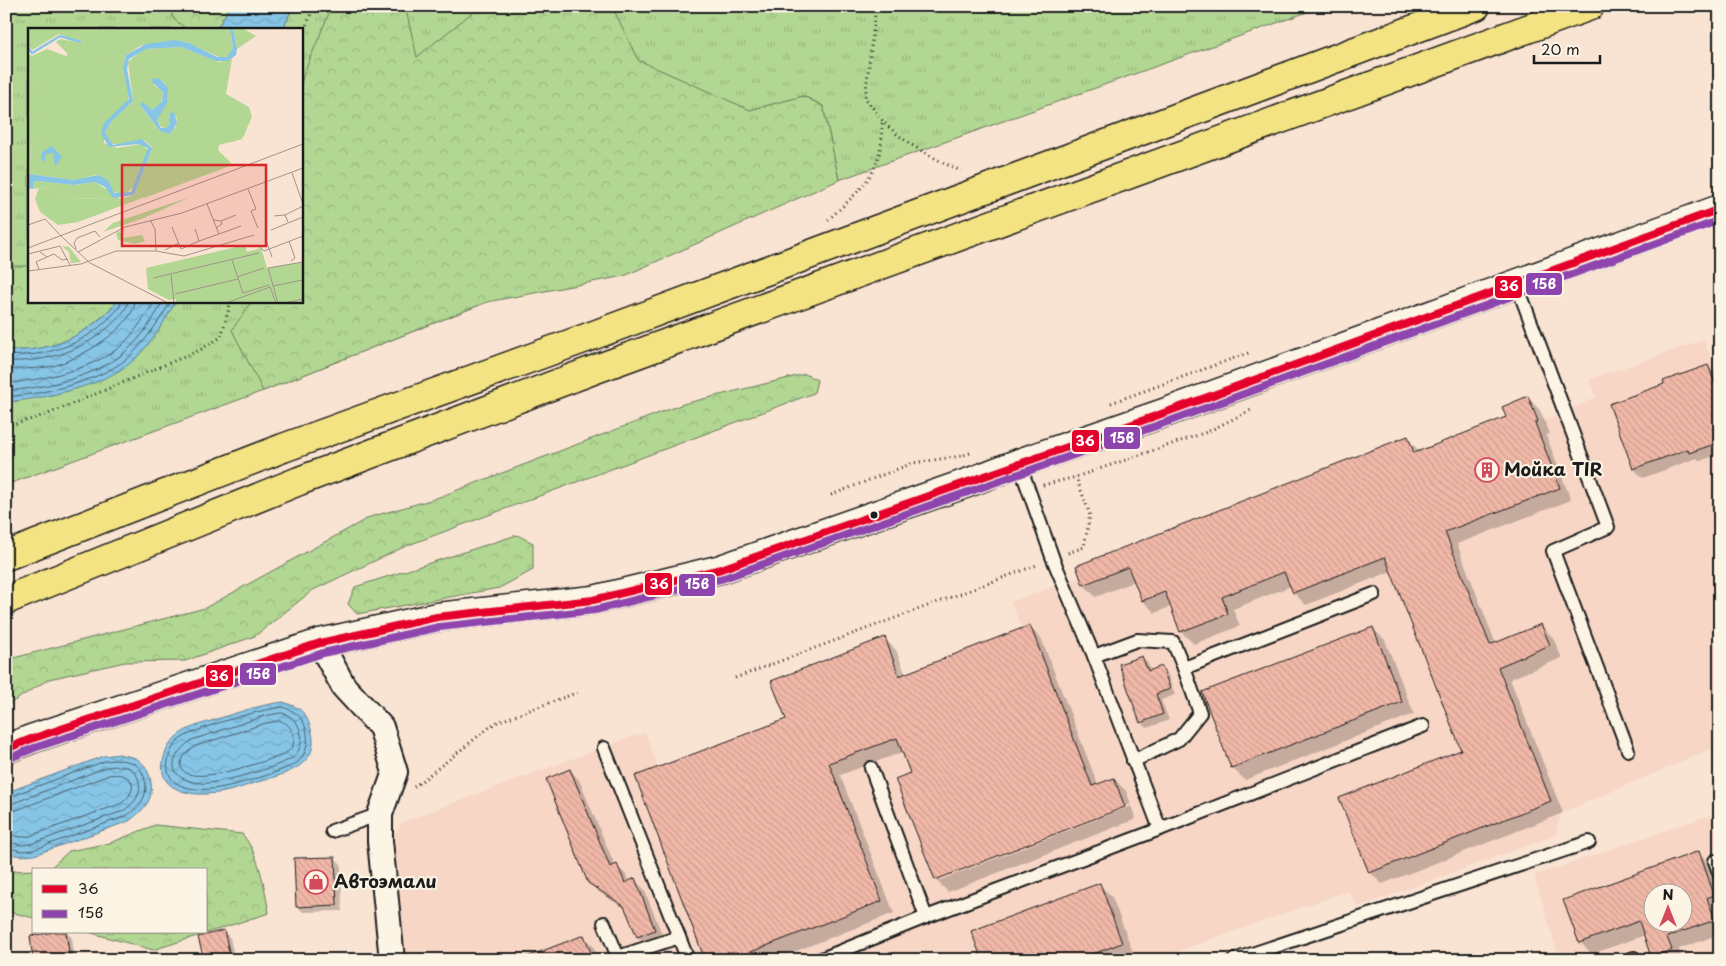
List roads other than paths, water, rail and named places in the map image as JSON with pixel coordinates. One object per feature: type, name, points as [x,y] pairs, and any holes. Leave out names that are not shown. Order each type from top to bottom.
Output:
[{"type":"highway","points":[[6,556],[283,448],[596,335],[1476,6]]},
{"type":"highway","points":[[6,600],[299,481],[596,369],[1590,6]]},
{"type":"main road","points":[[6,749],[320,643],[437,617],[593,600],[721,569],[1164,413],[1720,209]]},
{"type":"street","points":[[320,643],[344,687],[381,727],[395,772],[380,814],[380,840],[392,960]]},
{"type":"lane","points":[[1517,285],[1608,527],[1553,551],[1628,750]]},
{"type":"lane","points":[[1019,463],[1053,559],[1094,656],[1160,829]]},
{"type":"lane","points":[[1184,668],[1374,594]]},
{"type":"lane","points":[[1094,656],[1137,640],[1173,642],[1184,668],[1200,713],[1178,739],[1133,761]]},
{"type":"lane","points":[[819,960],[1423,726]]},
{"type":"lane","points":[[604,748],[688,960]]},
{"type":"lane","points":[[871,768],[926,917]]},
{"type":"lane","points":[[332,831],[380,814]]},
{"type":"lane","points":[[1234,960],[1589,842]]},
{"type":"lane","points":[[1715,861],[1720,875]]},
{"type":"lane","points":[[604,923],[618,958],[679,937]]},
{"type":"lane","points":[[1629,960],[1634,958],[1636,960]]},
{"type":"water","points":[[230,6],[293,6],[283,28],[218,28]]},
{"type":"water","points":[[117,302],[175,302],[163,324],[147,345],[124,368],[110,376],[75,389],[39,398],[6,402],[6,350],[23,350],[54,345],[82,332]]},
{"type":"water","points":[[283,702],[302,711],[311,729],[313,742],[311,752],[305,761],[297,767],[276,777],[227,792],[212,794],[183,792],[167,782],[164,776],[163,762],[171,742],[180,734],[195,726],[233,714]]},
{"type":"water","points":[[119,754],[133,757],[140,761],[150,777],[150,796],[142,810],[129,821],[34,855],[16,855],[6,851],[6,794],[104,756]]},
{"type":"place","name":"Мойка TIR","points":[[1487,470]]},
{"type":"place","name":"Автоэмали","points":[[316,882]]}]
